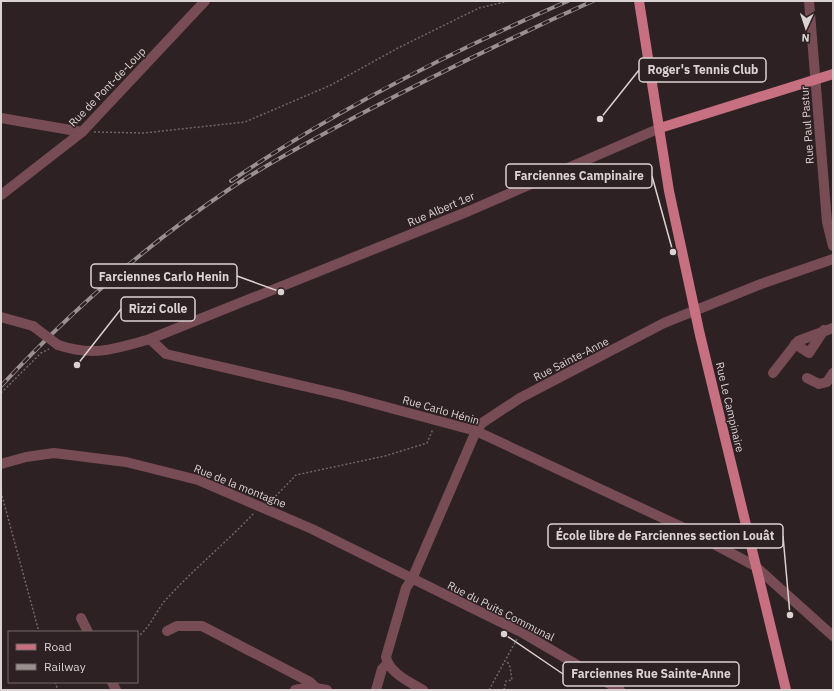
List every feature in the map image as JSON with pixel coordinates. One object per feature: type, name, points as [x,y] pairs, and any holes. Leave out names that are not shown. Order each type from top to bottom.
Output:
[{"type":"main road","name":"Rue Le Campinaire","points":[[639,1],[650,79],[660,128],[669,191],[696,310],[700,335],[786,690]]},
{"type":"main road","name":"Rue Albert 1er","points":[[660,128],[816,78],[833,74]]},
{"type":"street","name":"Rue de Pont-de-Loup","points":[[1,195],[82,132],[205,1]]},
{"type":"street","name":"Rue Paul Pastur","points":[[809,1],[827,222],[833,242]]},
{"type":"street","points":[[1,118],[82,132]]},
{"type":"street","name":"Rue Albert 1er","points":[[58,345],[90,352],[111,350],[150,339],[455,216],[660,128]]},
{"type":"street","name":"Rue Sainte-Anne","points":[[375,690],[382,669],[387,664],[386,657],[406,588],[412,579],[476,431],[482,423],[520,398],[664,323],[761,284],[833,259]]},
{"type":"street","points":[[1,317],[33,326],[58,345]]},
{"type":"street","points":[[795,344],[809,353],[828,329]]},
{"type":"street","points":[[773,373],[798,341],[828,329]]},
{"type":"street","name":"Rue Carlo Hénin","points":[[150,339],[166,354],[342,395],[436,419],[476,431],[684,528],[755,566],[833,636]]},
{"type":"street","points":[[806,378],[819,384],[827,382],[833,374]]},
{"type":"street","name":"Rue de la montagne","points":[[1,464],[26,457],[54,453],[126,462],[198,480],[312,529],[412,579]]},
{"type":"street","name":"Rue du Puits Communal","points":[[412,579],[521,632],[620,690]]},
{"type":"street","points":[[81,618],[88,631]]},
{"type":"street","points":[[167,631],[177,626],[202,626],[310,682],[316,688]]},
{"type":"street","points":[[387,664],[393,670],[423,690]]},
{"type":"street","points":[[295,690],[316,688],[327,690]]},
{"type":"path","points":[[82,132],[144,133],[245,122],[332,85],[398,48],[479,8],[509,1]]},
{"type":"path","points":[[1,393],[42,353],[58,345]]},
{"type":"path","points":[[138,636],[163,603],[211,554],[235,534],[260,506],[268,503],[296,476],[385,456],[427,443],[436,419]]},
{"type":"path","points":[[1,492],[39,631]]},
{"type":"path","points":[[489,690],[521,632]]},
{"type":"path","points":[[504,690],[506,681],[512,680],[510,667],[506,660]]},
{"type":"railway","points":[[231,181],[312,130],[395,83],[437,61],[568,1]]},
{"type":"railway","points":[[1,386],[54,332],[110,280],[169,232],[246,178],[355,117],[503,43],[593,1]]},
{"type":"place","name":"Roger's Tennis Club","points":[[600,119]]},
{"type":"place","name":"Farciennes Campinaire","points":[[673,252]]},
{"type":"place","name":"Farciennes Carlo Henin","points":[[281,292]]},
{"type":"place","name":"Rizzi Colle","points":[[77,365]]},
{"type":"place","name":"École libre de Farciennes section Louât","points":[[790,615]]},
{"type":"place","name":"Farciennes Rue Sainte-Anne","points":[[504,634]]}]
